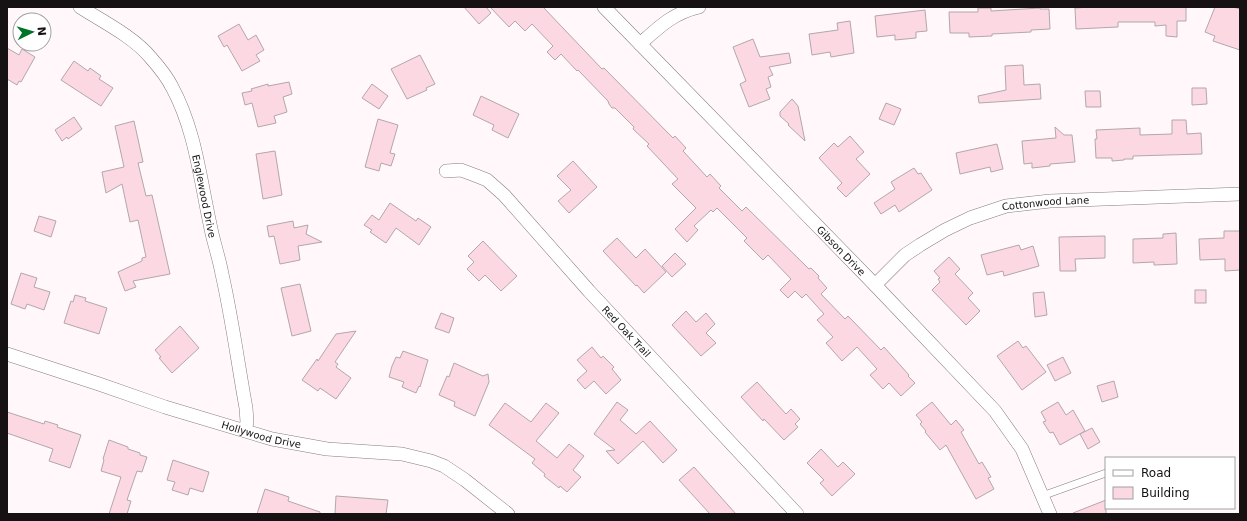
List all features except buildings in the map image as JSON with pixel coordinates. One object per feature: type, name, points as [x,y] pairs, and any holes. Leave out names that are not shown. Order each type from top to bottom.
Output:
[{"type":"street","name":"Englewood Drive","points":[[80,7],[126,36],[150,57],[172,86],[182,107],[198,163],[210,226],[232,322],[246,408],[247,422],[245,430]]},
{"type":"street","name":"Gibson Drive","points":[[604,7],[875,285],[995,411],[1022,449],[1050,514]]},
{"type":"street","points":[[640,44],[666,21],[677,14],[699,7]]},
{"type":"street","name":"Red Oak Trail","points":[[446,171],[461,170],[487,180],[504,195],[589,291],[797,514]]},
{"type":"street","name":"Cottonwood Lane","points":[[875,285],[905,255],[920,245],[945,230],[970,218],[1006,206],[1050,201],[1240,194]]},
{"type":"street","name":"Hollywood Drive","points":[[7,354],[165,407],[292,444],[320,448],[402,454],[431,461],[444,466],[465,480],[508,514]]},
{"type":"lane","points":[[1042,496],[1105,474]]}]
